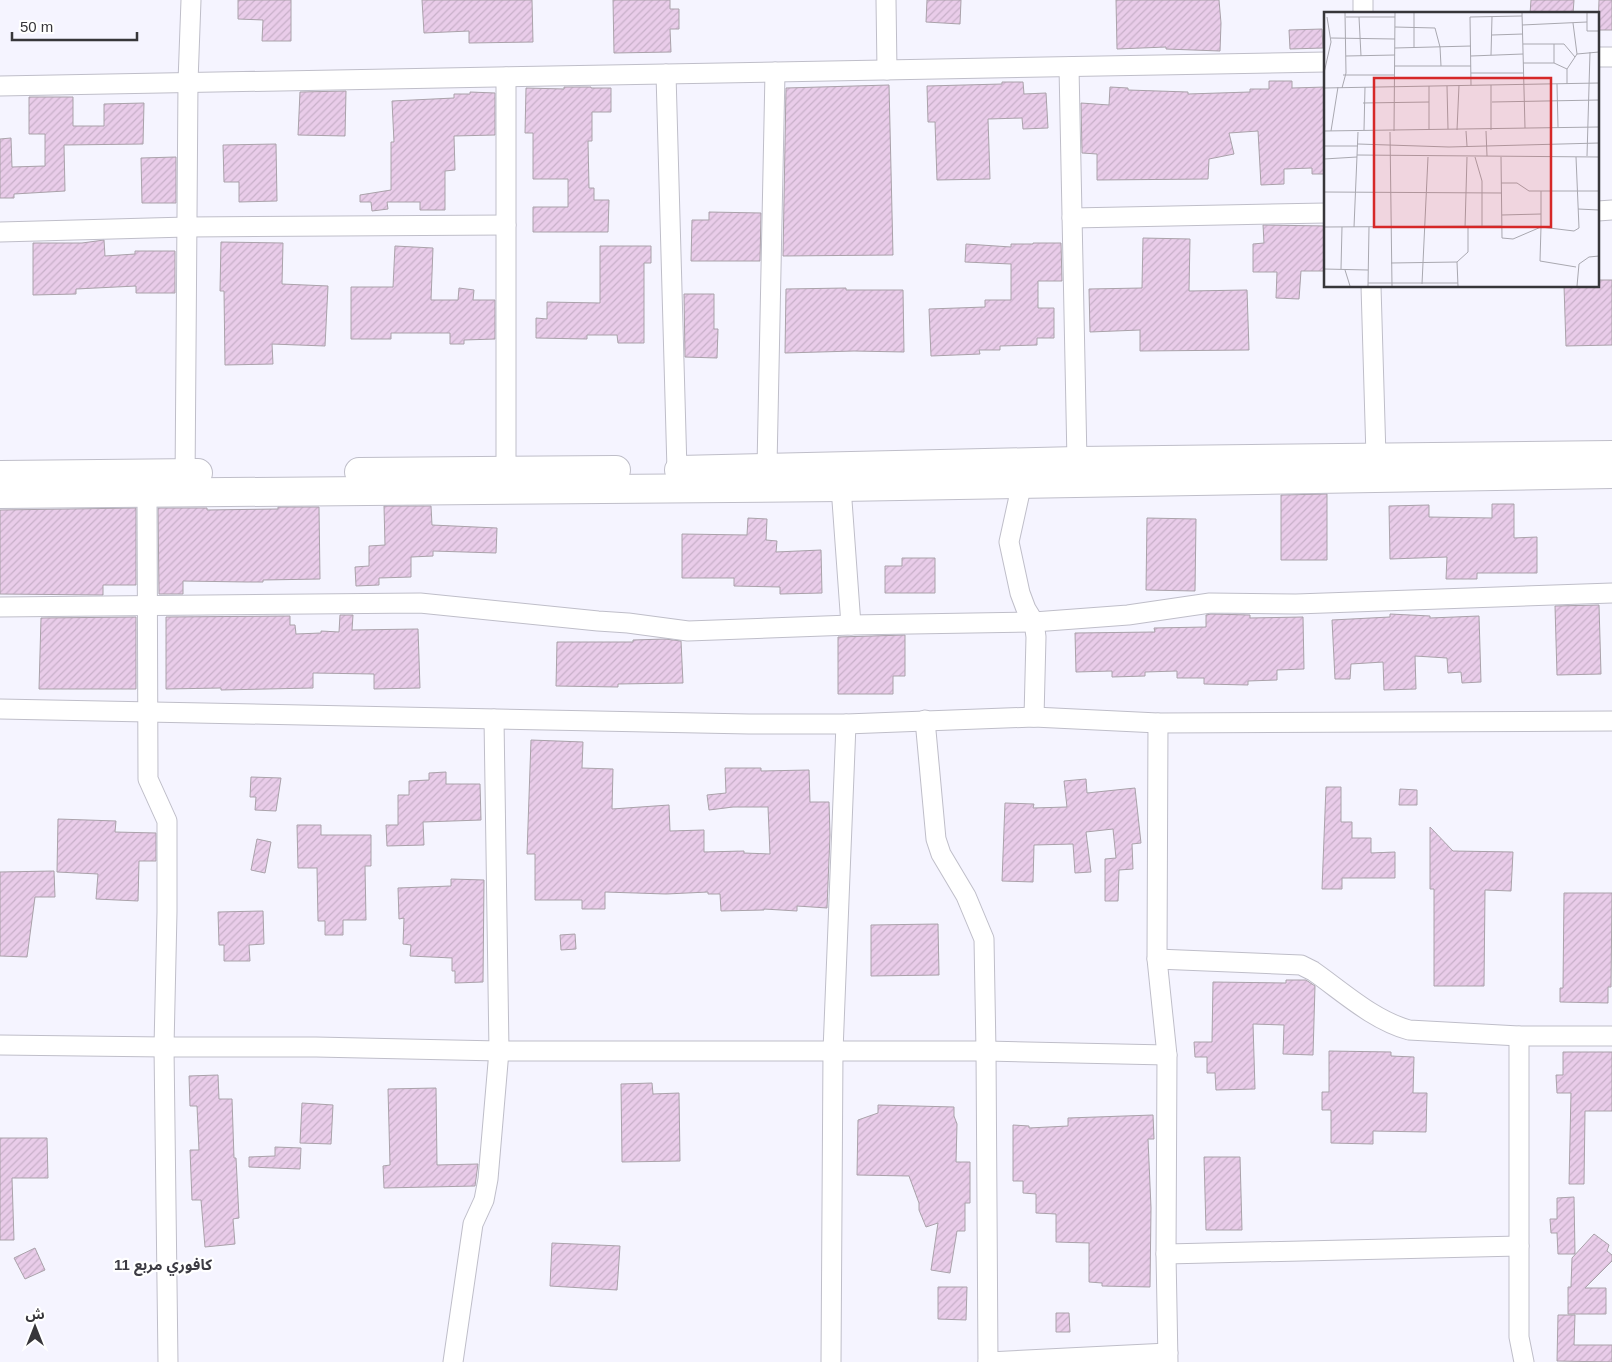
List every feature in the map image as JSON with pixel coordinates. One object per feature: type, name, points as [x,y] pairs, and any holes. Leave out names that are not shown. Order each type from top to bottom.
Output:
[{"type":"street","points":[[185,483],[188,82],[191,0]]},
{"type":"street","points":[[886,0],[887,70]]},
{"type":"street","points":[[0,86],[1324,62]]},
{"type":"street","points":[[1056,483],[1077,461],[1069,67]]},
{"type":"street","points":[[746,488],[767,467],[775,72]]},
{"type":"street","points":[[666,74],[678,470]]},
{"type":"street","points":[[506,76],[506,471]]},
{"type":"street","points":[[1072,218],[1324,213]]},
{"type":"street","points":[[0,232],[187,227],[506,225]]},
{"type":"street","points":[[1371,288],[1376,457]]},
{"type":"street","points":[[0,494],[147,493],[185,483],[506,471],[977,465],[1077,461],[1612,455]]},
{"type":"street","points":[[0,475],[185,483],[746,488],[1612,474]]},
{"type":"street","points":[[1022,483],[1009,542],[1020,593],[1026,609],[1034,622],[1036,637],[1034,717]]},
{"type":"street","points":[[841,487],[852,625]]},
{"type":"street","points":[[147,493],[148,779],[167,821],[164,1048],[168,1362]]},
{"type":"street","points":[[0,607],[420,603],[598,622],[628,623],[688,631],[852,625],[1034,622],[1128,615],[1210,603],[1296,604],[1612,593]]},
{"type":"street","points":[[0,709],[739,724],[846,724],[1034,717],[1158,723],[1612,721]]},
{"type":"street","points":[[452,1362],[473,1224],[484,1200],[488,1179],[499,1051],[494,719]]},
{"type":"street","points":[[925,720],[936,839],[941,854],[966,896],[984,939],[988,1362],[1168,1358],[1166,1254],[1167,1056],[1157,959],[1158,723]]},
{"type":"street","points":[[831,1362],[834,1051],[846,724]]},
{"type":"street","points":[[1157,959],[1301,965],[1313,971],[1381,1019],[1394,1026],[1409,1030],[1519,1036],[1612,1036]]},
{"type":"street","points":[[1519,1036],[1520,1336],[1524,1362]]},
{"type":"street","points":[[0,1045],[164,1048],[316,1047],[499,1051],[986,1051],[1167,1056]]},
{"type":"street","points":[[1166,1254],[1519,1246]]},
{"type":"building","points":[[238,0],[291,0],[291,41],[262,41],[263,20],[238,19]]},
{"type":"building","points":[[422,0],[532,0],[533,42],[469,43],[469,31],[424,33]]},
{"type":"building","points":[[613,0],[670,0],[670,9],[679,9],[679,29],[670,29],[671,52],[614,53]]},
{"type":"building","points":[[927,0],[961,0],[960,24],[926,22]]},
{"type":"building","points":[[1116,0],[1219,0],[1221,23],[1220,51],[1166,49],[1166,47],[1117,49]]},
{"type":"building","points":[[1531,0],[1574,0],[1573,12],[1530,12]]},
{"type":"building","points":[[1599,0],[1612,0],[1612,30],[1600,30]]},
{"type":"building","points":[[1322,29],[1323,48],[1290,49],[1289,30]]},
{"type":"building","points":[[1269,81],[1292,81],[1292,88],[1324,87],[1324,174],[1312,174],[1312,168],[1284,169],[1284,184],[1261,185],[1258,131],[1229,133],[1234,154],[1209,159],[1208,179],[1097,180],[1097,154],[1082,153],[1081,103],[1109,105],[1110,87],[1128,88],[1128,90],[1188,92],[1188,94],[1250,92],[1250,89],[1269,89]]},
{"type":"building","points":[[1002,82],[1023,82],[1024,94],[1046,93],[1048,128],[1023,129],[1022,118],[988,119],[990,179],[937,180],[935,122],[928,122],[927,86],[1002,84]]},
{"type":"building","points":[[889,85],[893,255],[783,256],[786,88]]},
{"type":"building","points":[[564,87],[611,88],[611,112],[592,112],[592,141],[588,141],[589,188],[594,188],[594,200],[609,200],[608,232],[533,232],[533,207],[568,207],[568,179],[533,179],[533,133],[525,133],[526,88],[564,89]]},
{"type":"building","points":[[346,91],[345,136],[298,135],[300,92]]},
{"type":"building","points":[[470,92],[495,93],[495,135],[454,136],[455,170],[445,171],[445,210],[420,210],[420,202],[387,202],[388,209],[372,211],[371,202],[360,202],[360,195],[391,190],[391,142],[394,142],[392,101],[454,98],[454,94],[470,94]]},
{"type":"building","points":[[29,97],[73,97],[73,126],[104,126],[104,104],[144,103],[143,144],[64,145],[65,191],[14,194],[14,198],[0,198],[0,139],[11,138],[12,167],[45,166],[45,134],[29,134]]},
{"type":"building","points":[[276,144],[277,201],[239,202],[239,182],[224,182],[223,145]]},
{"type":"building","points":[[176,157],[176,203],[142,203],[141,158]]},
{"type":"building","points":[[709,212],[761,213],[760,261],[691,261],[692,220],[709,220]]},
{"type":"building","points":[[1263,225],[1324,226],[1324,271],[1301,271],[1299,299],[1276,298],[1277,272],[1253,272],[1253,244],[1264,243]]},
{"type":"building","points":[[1143,238],[1190,239],[1189,291],[1247,290],[1249,350],[1140,351],[1140,330],[1090,332],[1089,289],[1142,288]]},
{"type":"building","points":[[104,240],[105,256],[135,254],[135,251],[175,251],[175,293],[136,293],[136,286],[76,289],[76,294],[33,295],[33,243],[82,243]]},
{"type":"building","points":[[221,242],[283,243],[282,284],[328,286],[325,346],[272,344],[273,364],[225,365],[224,291],[220,291]]},
{"type":"building","points":[[1061,243],[1062,281],[1038,281],[1038,308],[1054,308],[1054,338],[1037,338],[1037,345],[1000,346],[1000,350],[979,350],[980,354],[931,356],[929,309],[985,307],[985,300],[1011,300],[1011,264],[965,262],[966,244],[1011,247],[1011,244]]},
{"type":"building","points":[[395,246],[433,248],[431,300],[458,300],[459,288],[474,290],[473,300],[495,300],[495,339],[464,340],[464,344],[450,344],[450,333],[391,333],[391,339],[351,339],[351,287],[393,287]]},
{"type":"building","points":[[600,246],[651,246],[651,263],[644,263],[644,343],[618,343],[617,335],[587,335],[587,339],[536,338],[536,318],[547,319],[547,302],[600,303]]},
{"type":"building","points":[[1600,280],[1612,280],[1612,345],[1566,346],[1564,288],[1600,288]]},
{"type":"building","points":[[846,288],[846,290],[903,290],[904,352],[785,353],[786,289]]},
{"type":"building","points":[[684,294],[714,294],[714,329],[718,329],[717,358],[685,357]]},
{"type":"building","points":[[1327,494],[1327,560],[1281,560],[1281,495]]},
{"type":"building","points":[[1492,504],[1514,504],[1514,538],[1537,537],[1537,573],[1477,573],[1477,579],[1446,579],[1447,557],[1390,559],[1389,506],[1429,505],[1429,517],[1492,518]]},
{"type":"building","points":[[384,506],[431,506],[432,525],[497,528],[496,553],[433,551],[433,556],[411,557],[411,577],[379,578],[379,585],[356,586],[355,567],[369,566],[369,546],[385,545]]},
{"type":"building","points":[[278,507],[319,507],[320,579],[263,580],[263,582],[183,581],[183,594],[159,594],[158,508],[207,508],[207,510],[278,509]]},
{"type":"building","points":[[136,508],[136,585],[103,585],[103,595],[0,594],[0,510]]},
{"type":"building","points":[[748,518],[767,519],[766,540],[777,541],[776,552],[821,550],[822,593],[780,594],[780,587],[734,586],[734,578],[682,578],[682,534],[747,535]]},
{"type":"building","points":[[1147,518],[1196,519],[1195,591],[1146,590]]},
{"type":"building","points":[[902,558],[935,558],[935,593],[885,593],[885,566],[902,566]]},
{"type":"building","points":[[1599,605],[1601,674],[1557,675],[1555,606]]},
{"type":"building","points":[[1390,614],[1430,616],[1430,618],[1479,616],[1481,682],[1462,683],[1461,672],[1448,673],[1447,658],[1415,656],[1416,689],[1384,690],[1383,662],[1351,664],[1350,679],[1335,679],[1332,620],[1390,617]]},
{"type":"building","points":[[340,615],[353,615],[352,630],[418,629],[420,688],[374,689],[374,674],[313,673],[313,688],[166,689],[166,617],[290,616],[290,625],[295,625],[296,634],[321,633],[321,631],[339,632]]},
{"type":"building","points":[[1206,615],[1250,615],[1250,618],[1303,617],[1304,669],[1277,670],[1277,680],[1248,681],[1248,685],[1204,684],[1204,678],[1177,678],[1177,671],[1145,672],[1145,676],[1112,677],[1112,671],[1076,672],[1075,633],[1155,632],[1154,628],[1206,627]]},
{"type":"building","points":[[136,617],[136,689],[39,689],[41,618]]},
{"type":"building","points":[[905,635],[905,676],[893,676],[893,694],[838,694],[838,637]]},
{"type":"building","points":[[665,639],[681,641],[683,683],[618,684],[618,687],[556,686],[557,642],[633,642],[633,640]]},
{"type":"building","points":[[531,740],[583,742],[582,768],[613,769],[612,809],[669,805],[670,831],[704,830],[704,852],[744,851],[744,853],[770,854],[768,807],[733,807],[709,810],[707,795],[726,793],[725,768],[761,768],[761,771],[809,770],[810,802],[829,802],[830,835],[827,908],[797,906],[797,911],[764,909],[721,911],[720,894],[708,894],[708,892],[666,894],[605,892],[605,909],[582,909],[582,900],[535,900],[535,854],[527,854]]},
{"type":"building","points":[[446,772],[446,784],[480,784],[481,820],[423,822],[424,845],[387,846],[386,825],[398,825],[398,795],[409,795],[409,781],[429,780],[429,773]]},
{"type":"building","points":[[251,777],[281,778],[276,811],[255,810],[256,797],[250,797]]},
{"type":"building","points":[[1086,779],[1087,793],[1135,788],[1141,843],[1132,844],[1133,869],[1119,870],[1118,901],[1105,901],[1105,859],[1116,858],[1113,829],[1086,832],[1091,872],[1075,873],[1073,844],[1034,845],[1033,882],[1002,881],[1005,803],[1034,804],[1033,808],[1067,807],[1064,781]]},
{"type":"building","points":[[1326,787],[1341,787],[1341,822],[1352,822],[1352,838],[1371,838],[1371,853],[1395,852],[1395,878],[1342,878],[1342,889],[1322,889]]},
{"type":"building","points":[[1400,789],[1417,790],[1417,805],[1399,805]]},
{"type":"building","points":[[58,819],[116,821],[115,832],[156,833],[156,861],[139,861],[138,901],[96,899],[98,874],[57,872]]},
{"type":"building","points":[[297,825],[321,825],[321,835],[371,835],[371,866],[365,866],[366,920],[343,920],[343,935],[325,935],[325,921],[318,921],[317,868],[298,868]]},
{"type":"building","points":[[1430,827],[1453,851],[1513,852],[1511,891],[1485,890],[1484,986],[1434,986],[1434,889],[1430,889]]},
{"type":"building","points":[[257,839],[271,842],[265,873],[251,870]]},
{"type":"building","points":[[54,871],[55,897],[35,897],[27,957],[0,956],[0,872]]},
{"type":"building","points":[[451,879],[484,880],[483,982],[455,983],[455,971],[452,971],[452,958],[410,956],[411,945],[403,944],[404,918],[399,919],[398,888],[451,886]]},
{"type":"building","points":[[1564,893],[1612,893],[1611,987],[1608,987],[1608,1003],[1560,1002],[1560,988],[1563,988]]},
{"type":"building","points":[[263,911],[264,944],[249,945],[250,961],[224,961],[224,945],[219,945],[218,912]]},
{"type":"building","points":[[938,924],[939,975],[871,976],[871,925]]},
{"type":"building","points":[[575,934],[576,949],[561,950],[560,935]]},
{"type":"building","points":[[1286,980],[1306,980],[1315,986],[1313,1055],[1283,1054],[1284,1025],[1253,1024],[1255,1089],[1216,1090],[1215,1073],[1207,1073],[1207,1057],[1195,1057],[1194,1042],[1212,1042],[1213,982],[1286,983]]},
{"type":"building","points":[[1329,1051],[1391,1052],[1391,1056],[1414,1057],[1413,1093],[1427,1093],[1426,1132],[1373,1131],[1373,1144],[1331,1143],[1331,1110],[1322,1110],[1322,1092],[1329,1092]]},
{"type":"building","points":[[1563,1052],[1612,1052],[1612,1111],[1585,1111],[1584,1184],[1569,1184],[1571,1093],[1557,1093],[1556,1075],[1563,1075]]},
{"type":"building","points":[[218,1075],[219,1099],[232,1099],[239,1218],[233,1219],[235,1244],[205,1247],[201,1200],[192,1200],[190,1150],[199,1150],[197,1106],[190,1106],[189,1076]]},
{"type":"building","points":[[652,1083],[653,1094],[679,1093],[680,1161],[622,1162],[621,1084]]},
{"type":"building","points":[[436,1088],[437,1165],[478,1164],[475,1186],[384,1188],[383,1166],[390,1165],[388,1089]]},
{"type":"building","points":[[302,1103],[333,1105],[331,1144],[300,1143]]},
{"type":"building","points":[[878,1105],[954,1107],[954,1116],[957,1124],[956,1162],[970,1162],[970,1203],[965,1203],[965,1231],[957,1231],[950,1273],[931,1270],[938,1223],[926,1227],[909,1176],[857,1175],[858,1120],[878,1113]]},
{"type":"building","points":[[1153,1115],[1154,1139],[1148,1139],[1151,1208],[1150,1287],[1102,1286],[1102,1283],[1089,1282],[1089,1243],[1056,1242],[1056,1214],[1036,1213],[1036,1194],[1023,1193],[1023,1181],[1013,1181],[1013,1125],[1029,1126],[1029,1128],[1068,1126],[1068,1118]]},
{"type":"building","points":[[0,1138],[47,1138],[48,1178],[12,1178],[14,1240],[0,1240]]},
{"type":"building","points":[[275,1147],[301,1148],[300,1169],[249,1167],[249,1157],[275,1156]]},
{"type":"building","points":[[1204,1157],[1240,1157],[1242,1230],[1206,1230]]},
{"type":"building","points":[[1574,1197],[1575,1254],[1558,1254],[1557,1233],[1551,1233],[1550,1219],[1557,1219],[1557,1198]]},
{"type":"building","points":[[1594,1234],[1609,1245],[1607,1251],[1612,1255],[1612,1261],[1585,1288],[1606,1288],[1606,1314],[1568,1314],[1568,1287],[1571,1287],[1572,1258]]},
{"type":"building","points":[[552,1243],[620,1246],[617,1290],[550,1286]]},
{"type":"building","points":[[35,1248],[45,1270],[25,1279],[14,1258]]},
{"type":"building","points":[[938,1287],[967,1287],[966,1320],[938,1319]]},
{"type":"building","points":[[1056,1313],[1069,1313],[1070,1332],[1056,1332]]},
{"type":"building","points":[[1558,1315],[1575,1315],[1574,1345],[1612,1345],[1612,1362],[1557,1361]]},
{"type":"district","name":"كافوري مربع 11","points":[[163,1264]]}]
